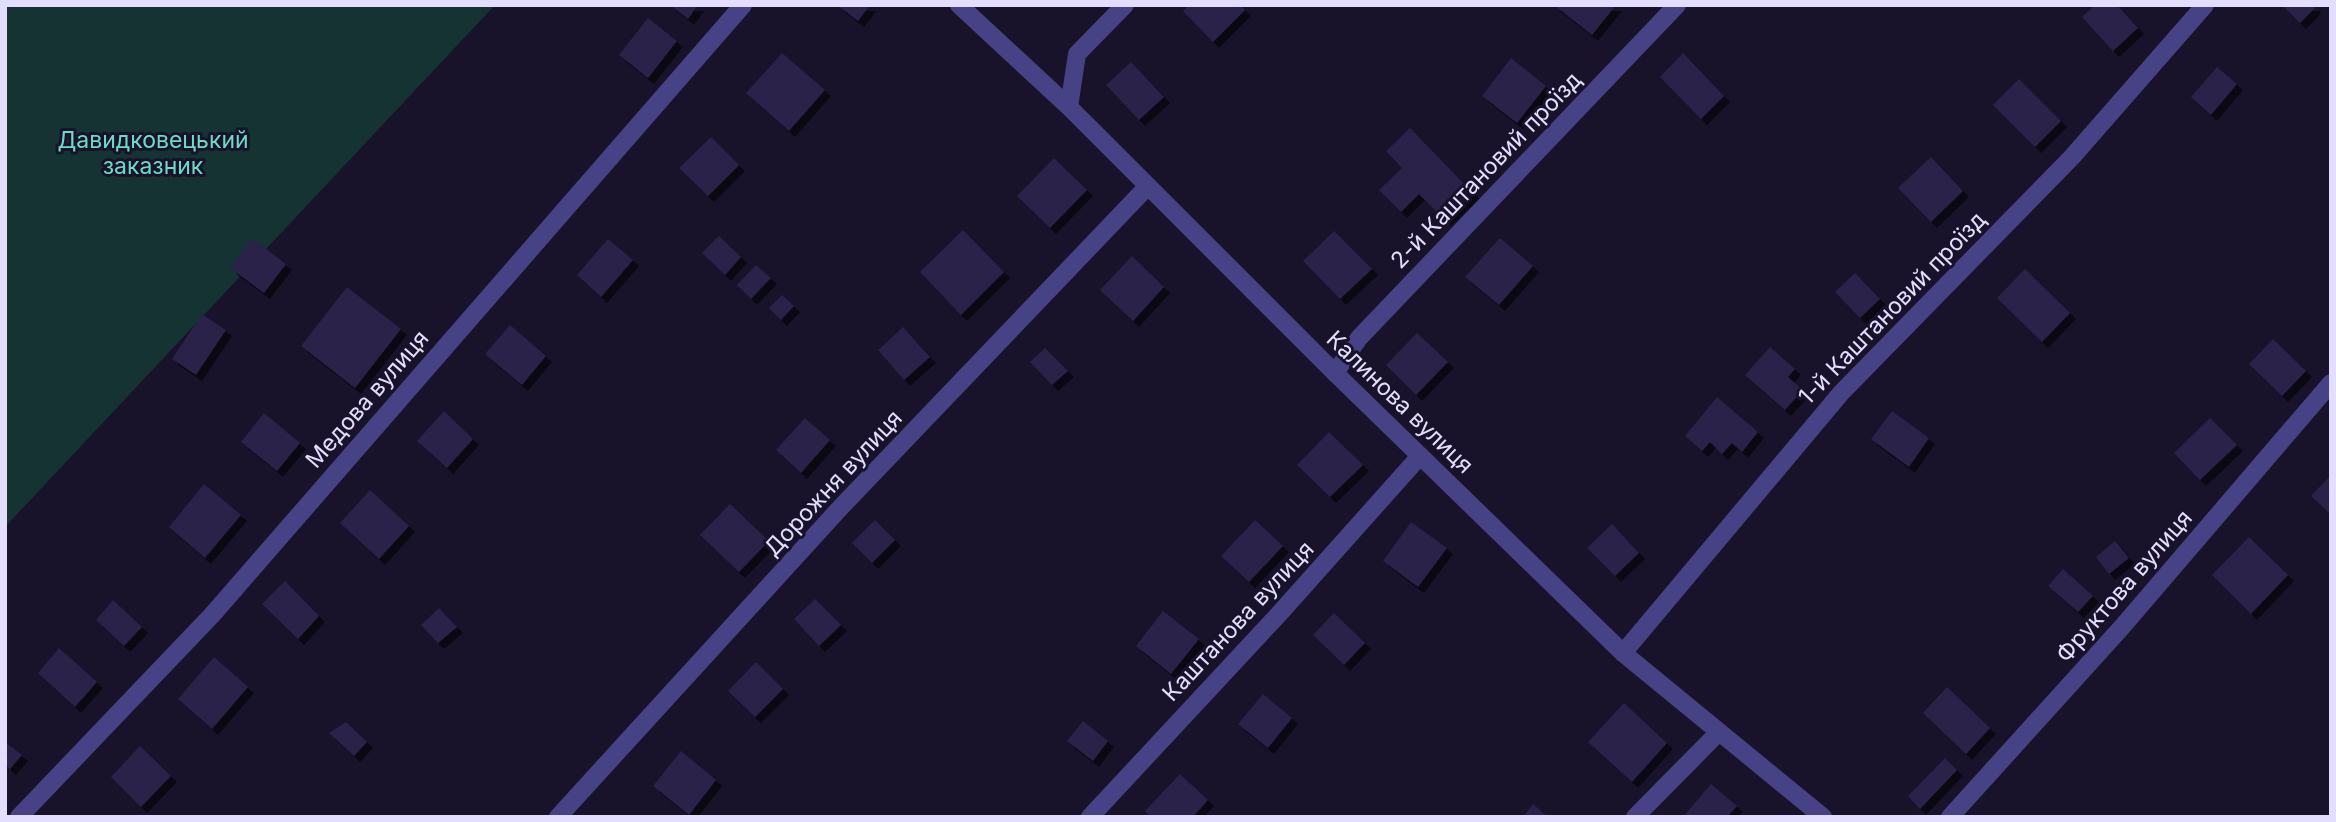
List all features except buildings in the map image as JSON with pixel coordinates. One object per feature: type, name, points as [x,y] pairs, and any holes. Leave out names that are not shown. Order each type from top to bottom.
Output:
[{"type":"street","name":"Медова вулиця","points":[[19,817],[212,615],[743,5]]},
{"type":"street","name":"Калинова вулиця","points":[[959,5],[1069,107],[1335,373],[1623,653],[1823,817]]},
{"type":"street","points":[[1069,107],[1077,54],[1125,5]]},
{"type":"street","name":"2-й Каштановий проїзд","points":[[1335,373],[1359,338],[1677,5]]},
{"type":"street","name":"1-й Каштановий проїзд","points":[[1623,653],[1841,393],[2072,157],[2205,5]]},
{"type":"street","name":"Дорожня вулиця","points":[[558,817],[841,508],[1148,186]]},
{"type":"street","name":"Фруктова вулиця","points":[[1950,817],[2122,626],[2331,383]]},
{"type":"street","name":"Каштанова вулиця","points":[[1090,817],[1279,614],[1420,456]]},
{"type":"street","points":[[1634,817],[1718,732]]},
{"type":"green space","name":"Давидковецький заказник","points":[[5,5],[495,5],[5,527]]}]
